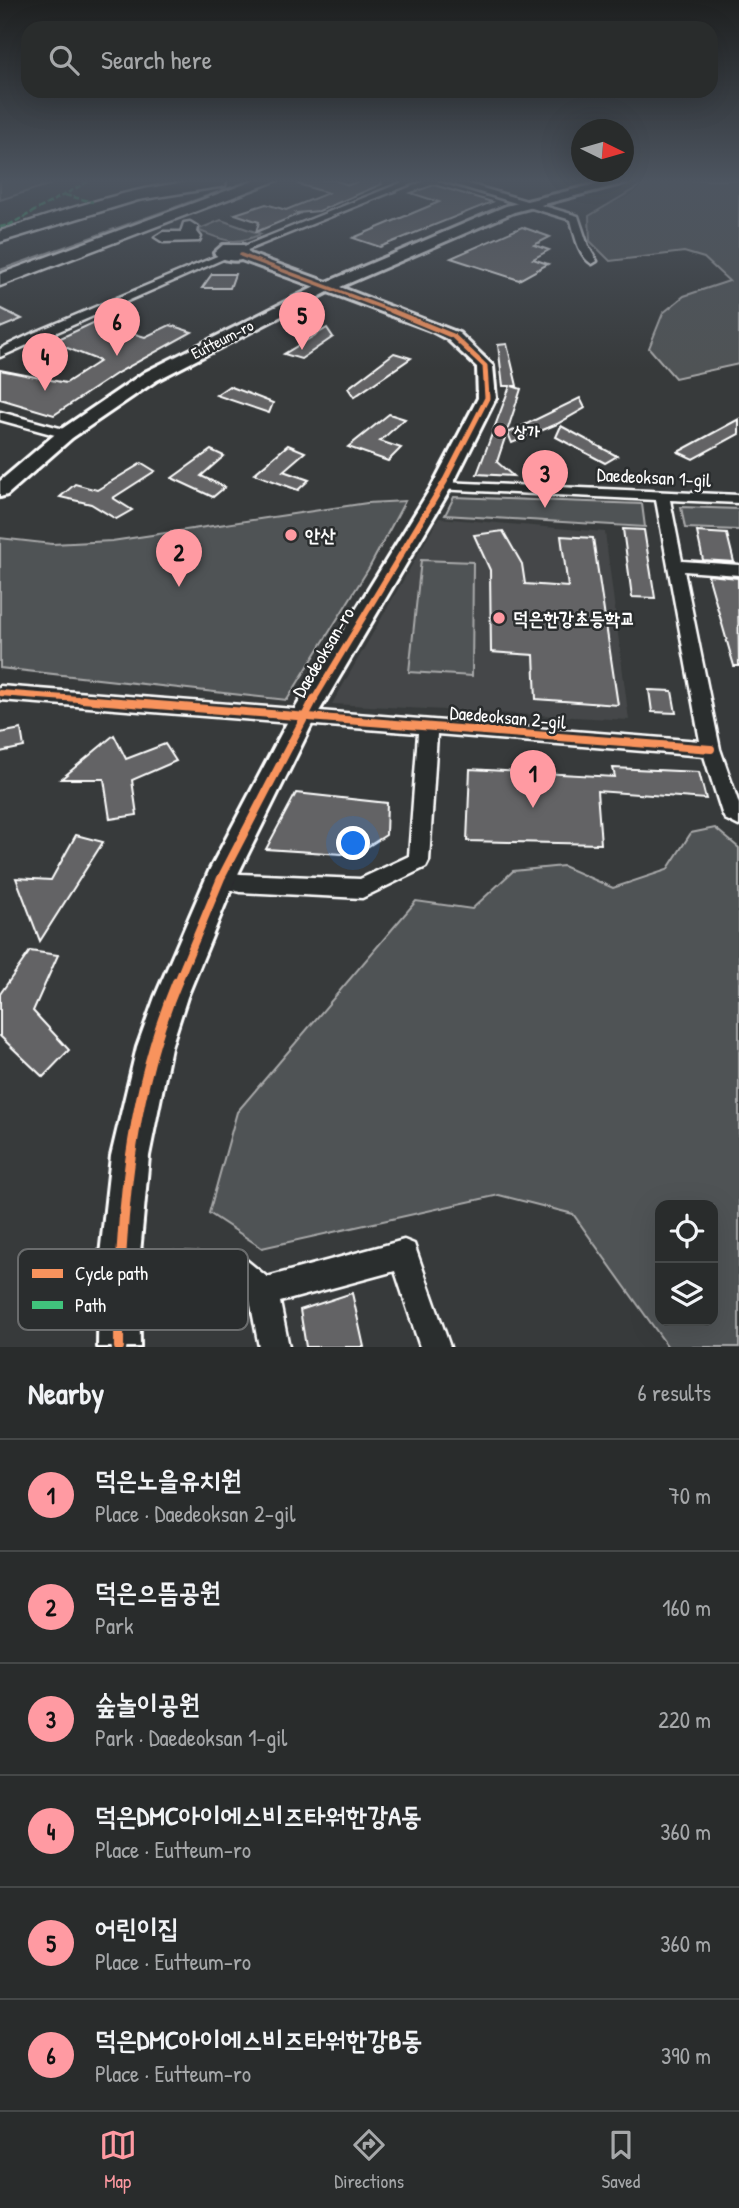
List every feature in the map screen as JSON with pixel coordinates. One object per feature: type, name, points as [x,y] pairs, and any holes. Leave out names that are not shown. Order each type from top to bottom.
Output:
[{"type":"highway","points":[[31,269],[63,243]]},
{"type":"highway","points":[[31,269],[94,262],[147,243]]},
{"type":"highway","points":[[0,280],[31,269],[179,243]]},
{"type":"street","points":[[0,354],[76,318],[198,243]]},
{"type":"street","points":[[218,243],[241,252],[263,243]]},
{"type":"street","name":"Eutteum-ro","points":[[0,491],[66,434],[151,376],[327,287],[428,243]]},
{"type":"street","points":[[582,243],[592,261]]},
{"type":"street","name":"Daedeoksan-ro","points":[[121,1249],[130,1156],[153,1046],[221,878],[303,717],[442,486],[487,398],[485,366],[453,336],[241,252]]},
{"type":"street","points":[[0,416],[66,434]]},
{"type":"street","name":"Daedeoksan 1-gil","points":[[442,486],[739,499]]},
{"type":"street","points":[[662,496],[711,749],[732,813],[739,818]]},
{"type":"street","points":[[674,565],[739,570]]},
{"type":"street","name":"Daedeoksan 2-gil","points":[[0,693],[711,749]]},
{"type":"street","points":[[221,878],[240,883],[362,889],[419,861],[428,726]]},
{"type":"street","points":[[263,1292],[404,1254],[435,1347]]},
{"type":"street","points":[[248,1280],[263,1292],[274,1347]]},
{"type":"shaded area","points":[[76,243],[86,243],[0,274],[0,270]]},
{"type":"shaded area","points":[[592,243],[739,243],[739,364],[675,378],[649,348],[663,313],[684,296],[729,281],[704,258],[684,252],[610,261]]},
{"type":"shaded area","points":[[454,497],[642,504],[645,527],[445,515]]},
{"type":"shaded area","points":[[405,501],[369,568],[287,700],[0,668],[0,538],[52,544],[112,541],[367,503]]},
{"type":"shaded area","points":[[681,507],[739,509],[739,530],[685,528]]},
{"type":"shaded area","name":"덕은한강초등학교","points":[[439,518],[605,532],[629,720],[332,704]]},
{"type":"shaded area","points":[[421,560],[473,562],[472,676],[409,672]]},
{"type":"shaded area","points":[[715,828],[739,848],[739,1347],[668,1347],[573,1214],[499,1195],[262,1248],[209,1213],[237,1112],[416,901],[472,909],[513,871],[563,866],[613,888],[667,870],[691,833]]},
{"type":"building","points":[[368,243],[390,243],[380,247]]},
{"type":"building","points":[[486,243],[538,243],[534,245],[549,250],[533,259],[548,264],[519,280],[451,258]]},
{"type":"building","points":[[212,274],[235,274],[230,288],[202,288]]},
{"type":"building","points":[[0,308],[22,319],[0,328]]},
{"type":"building","points":[[95,322],[145,337],[170,325],[192,332],[119,372],[54,415],[0,399],[0,370],[66,383],[100,361],[52,342]]},
{"type":"building","points":[[327,328],[333,337],[301,359],[284,354]]},
{"type":"building","name":"상가","points":[[507,344],[517,386],[512,386],[521,389],[497,462],[513,476],[477,474],[510,386],[503,386],[498,345]]},
{"type":"building","points":[[394,353],[411,358],[354,397],[348,388]]},
{"type":"building","points":[[229,386],[273,403],[269,413],[216,395]]},
{"type":"building","points":[[580,398],[585,408],[557,424],[512,443],[508,433]]},
{"type":"building","points":[[389,414],[405,419],[380,441],[401,448],[388,461],[348,447]]},
{"type":"building","points":[[739,419],[739,434],[693,459],[678,452]]},
{"type":"building","points":[[561,426],[617,456],[605,463],[556,437]]},
{"type":"building","points":[[288,445],[305,452],[283,471],[309,480],[298,490],[254,474]]},
{"type":"building","points":[[211,450],[224,456],[201,476],[225,487],[213,497],[172,478]]},
{"type":"building","points":[[142,463],[155,471],[113,498],[132,510],[116,519],[91,504],[60,497],[75,484],[97,490]]},
{"type":"building","points":[[623,529],[644,530],[655,598],[632,597]]},
{"type":"building","points":[[503,531],[522,564],[525,584],[568,587],[561,536],[593,538],[618,705],[536,699],[534,655],[491,652],[490,570],[474,535]]},
{"type":"building","points":[[697,532],[727,534],[734,562],[703,560]]},
{"type":"building","points":[[708,575],[738,578],[739,666],[734,666]]},
{"type":"building","points":[[649,690],[672,691],[676,713],[652,712]]},
{"type":"building","points":[[21,729],[24,747],[0,752],[0,733]]},
{"type":"building","points":[[114,735],[126,759],[165,744],[176,761],[132,780],[137,815],[110,819],[104,779],[61,779]]},
{"type":"building","points":[[613,768],[699,772],[706,799],[597,791],[601,844],[467,841],[470,769],[615,777]]},
{"type":"building","points":[[296,793],[387,803],[386,835],[367,847],[342,854],[266,849]]},
{"type":"building","points":[[76,835],[103,842],[40,941],[16,878],[51,880]]},
{"type":"building","points":[[30,951],[58,955],[33,1011],[69,1050],[43,1077],[0,1036],[0,994]]},
{"type":"building","points":[[352,1293],[364,1347],[306,1347],[300,1310]]},
{"type":"cycle path","points":[[121,1249],[130,1156],[154,1047],[171,997],[221,878],[303,717],[442,486],[487,398],[485,366],[453,336],[241,255]]},
{"type":"cycle path","points":[[0,693],[711,749]]},
{"type":"cycle path","points":[[119,1330],[119,1347]]},
{"type":"place","name":"어린이집","points":[[302,350]]},
{"type":"place","name":"덕은DMC아이에스비즈타워한강B동","points":[[117,356]]},
{"type":"place","name":"덕은DMC아이에스비즈타워한강A동","points":[[45,391]]},
{"type":"place","name":"상가","points":[[500,431]]},
{"type":"place","name":"숲놀이공원","points":[[545,508]]},
{"type":"place","name":"안산","points":[[291,535]]},
{"type":"place","name":"덕은으뜸공원","points":[[179,587]]},
{"type":"place","name":"덕은한강초등학교","points":[[499,618]]},
{"type":"place","name":"덕은노을유치원","points":[[533,808]]}]
